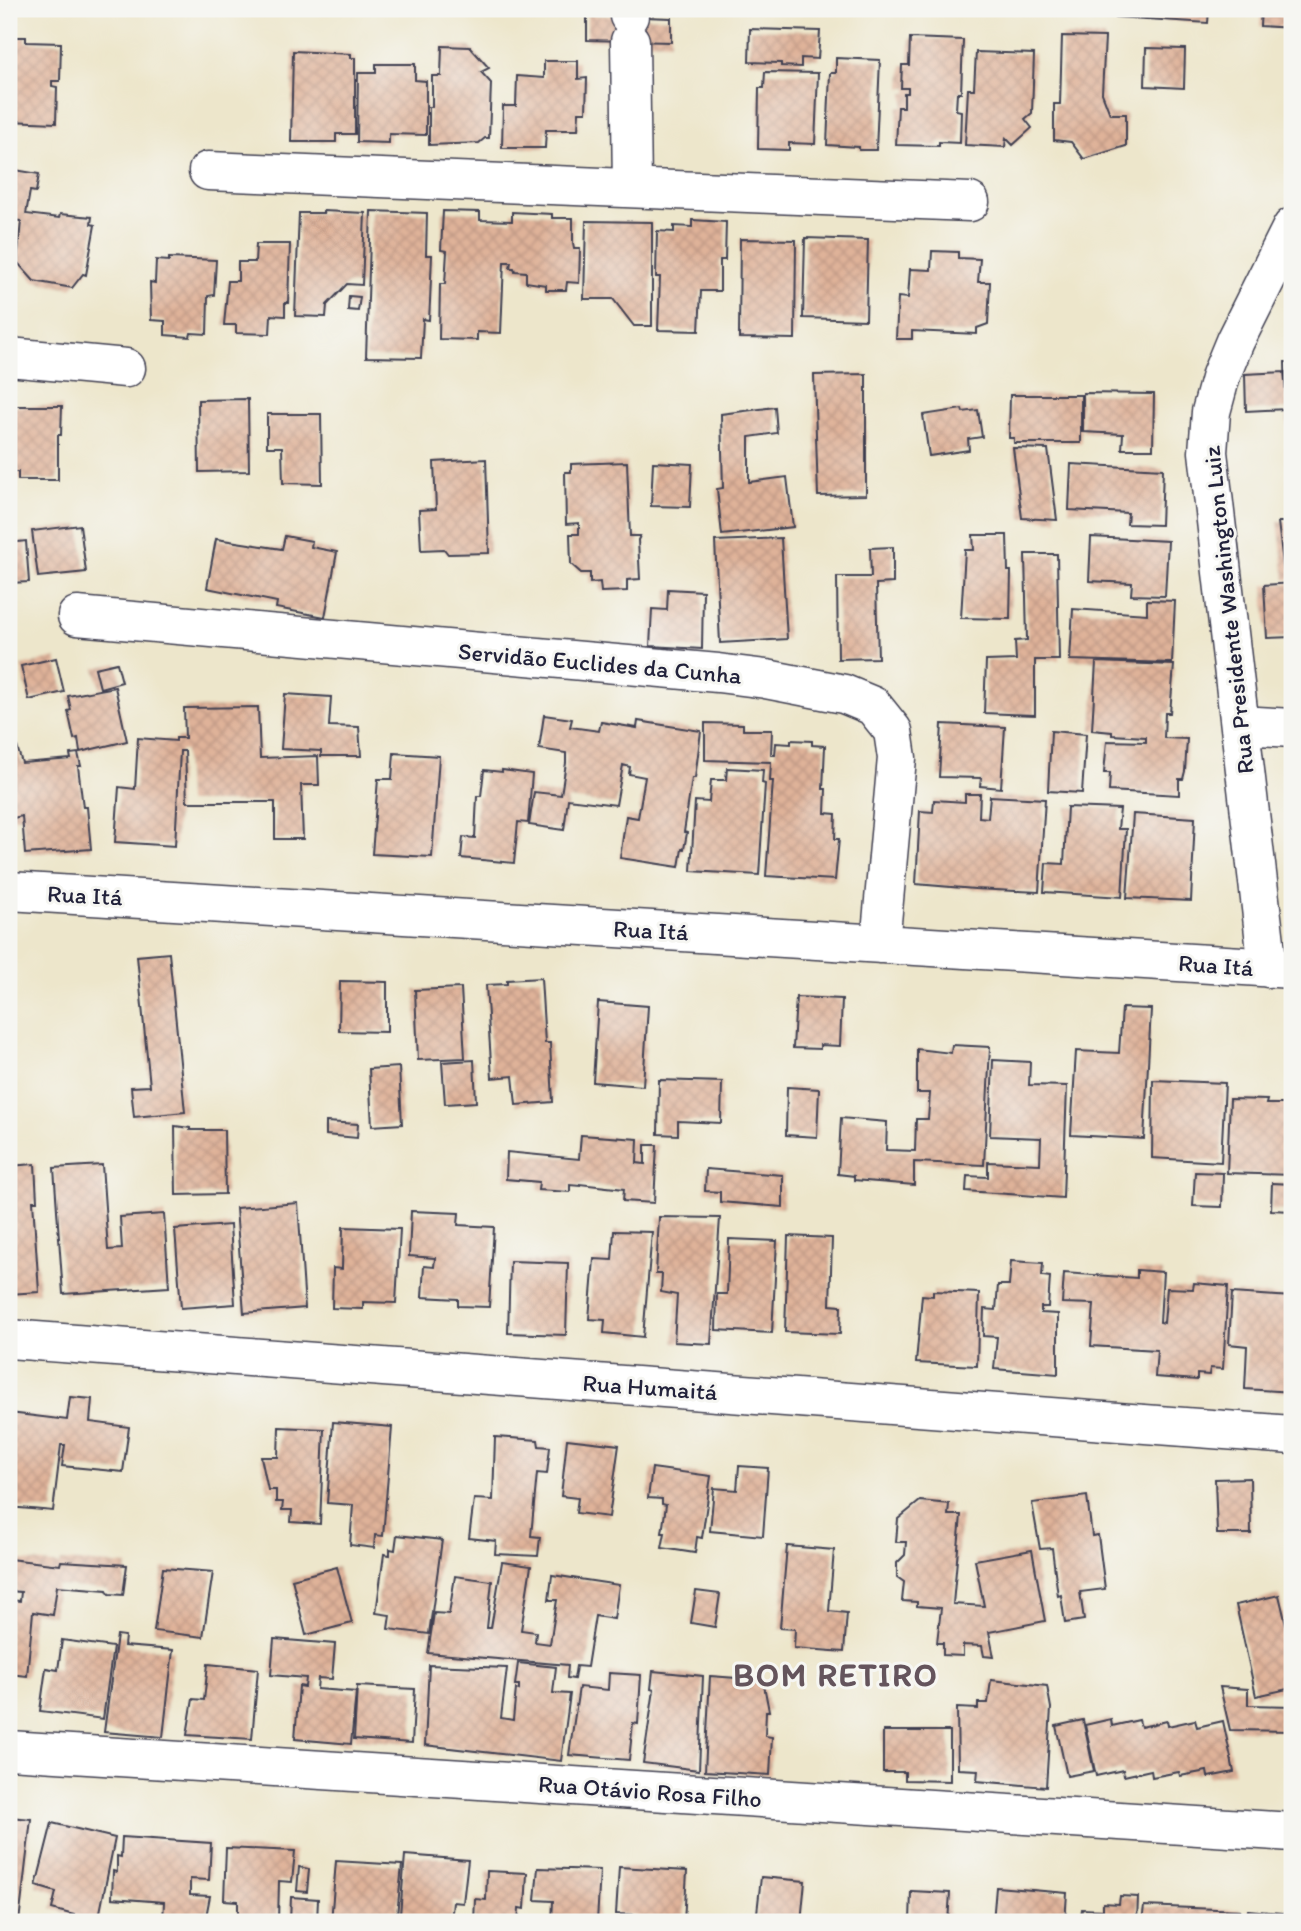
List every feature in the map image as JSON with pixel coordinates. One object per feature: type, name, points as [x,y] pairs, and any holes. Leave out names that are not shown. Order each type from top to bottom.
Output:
[{"type":"street","points":[[629,22],[632,188]]},
{"type":"street","points":[[208,171],[971,202]]},
{"type":"street","name":"Rua Presidente Washington Luiz","points":[[1280,968],[1240,726],[1208,452],[1211,412],[1221,375],[1292,227]]},
{"type":"street","points":[[9,357],[126,368]]},
{"type":"street","name":"Servidão Euclides da Cunha","points":[[77,616],[718,673],[844,694],[873,706],[893,731],[897,758],[880,944]]},
{"type":"street","points":[[1240,726],[1292,728]]},
{"type":"street","name":"Rua Itá","points":[[9,891],[1280,968]]},
{"type":"street","name":"Rua Humaitá","points":[[9,1339],[1292,1435]]},
{"type":"street","name":"Rua Otávio Rosa Filho","points":[[9,1750],[1292,1832]]},
{"type":"building","points":[[1022,9],[1209,9],[1208,23]]},
{"type":"building","points":[[1261,9],[1292,9],[1292,28],[1260,26]]},
{"type":"building","points":[[587,15],[671,18],[671,42],[587,40]]},
{"type":"building","points":[[750,29],[820,31],[818,59],[801,58],[801,67],[749,62]]},
{"type":"building","points":[[1062,36],[1105,37],[1102,93],[1110,114],[1126,114],[1126,146],[1084,159],[1071,142],[1054,140],[1054,104],[1060,104]]},
{"type":"building","points":[[9,37],[26,37],[26,42],[61,43],[60,81],[52,81],[52,86],[57,87],[56,123],[9,121]]},
{"type":"building","points":[[910,38],[963,40],[961,93],[957,93],[956,110],[961,111],[960,143],[939,142],[939,146],[896,145],[898,107],[904,107],[904,93],[908,93],[908,88],[901,88],[902,65],[909,65]]},
{"type":"building","points":[[442,46],[470,47],[489,68],[481,72],[491,83],[489,138],[479,143],[429,145],[432,76],[441,76]]},
{"type":"building","points":[[1146,48],[1185,49],[1184,88],[1145,86]]},
{"type":"building","points":[[293,51],[351,54],[351,58],[355,58],[355,134],[336,134],[336,142],[291,142]]},
{"type":"building","points":[[976,52],[1034,54],[1032,113],[1025,119],[1032,128],[1013,145],[1006,138],[1005,147],[965,145],[968,89],[974,89]]},
{"type":"building","points":[[836,58],[880,60],[876,150],[827,145],[830,73],[836,73]]},
{"type":"building","points":[[544,61],[578,61],[578,79],[587,78],[586,112],[579,112],[578,130],[546,130],[545,148],[502,148],[503,106],[516,106],[517,76],[544,78]]},
{"type":"building","points":[[376,64],[415,64],[415,80],[426,81],[426,135],[389,134],[389,143],[357,142],[358,73],[376,73]]},
{"type":"building","points":[[765,72],[818,73],[815,144],[789,143],[789,150],[758,149],[759,88],[764,88]]},
{"type":"building","points":[[9,161],[17,162],[15,170],[39,174],[36,192],[30,191],[26,214],[59,218],[60,214],[92,217],[91,224],[95,225],[86,275],[83,274],[72,288],[34,281],[17,262],[21,221],[9,220]]},
{"type":"building","points":[[371,211],[427,213],[426,255],[432,255],[429,320],[423,319],[421,358],[366,357]]},
{"type":"building","points":[[443,211],[480,212],[480,220],[512,221],[512,212],[573,218],[574,248],[580,248],[579,283],[567,282],[566,290],[546,290],[546,285],[526,282],[526,272],[515,271],[510,268],[511,262],[504,262],[501,333],[477,332],[477,340],[439,339],[440,284],[445,284],[447,251],[441,250]]},
{"type":"building","points":[[299,213],[365,213],[362,285],[347,284],[327,305],[326,317],[295,316]]},
{"type":"building","points":[[692,220],[726,222],[725,260],[720,260],[720,291],[701,291],[699,331],[658,330],[660,277],[656,277],[657,231],[674,232],[674,226],[692,227]]},
{"type":"building","points":[[586,221],[652,222],[652,326],[634,326],[613,299],[584,299]]},
{"type":"building","points":[[805,238],[868,240],[866,320],[803,318]]},
{"type":"building","points":[[740,239],[796,240],[795,339],[739,338]]},
{"type":"building","points":[[256,244],[290,244],[288,303],[285,303],[285,316],[271,315],[270,334],[236,333],[236,325],[224,325],[228,281],[238,281],[238,262],[255,262]]},
{"type":"building","points":[[932,251],[958,252],[958,258],[980,259],[978,282],[990,282],[988,324],[977,328],[977,334],[912,331],[912,339],[896,339],[898,297],[908,298],[910,269],[931,270]]},
{"type":"building","points":[[169,258],[216,260],[214,295],[208,296],[207,334],[191,333],[190,337],[165,335],[165,321],[151,320],[150,282],[155,283],[156,260],[169,261]]},
{"type":"building","points":[[349,296],[360,297],[358,311],[348,310]]},
{"type":"building","points":[[1285,362],[1292,362],[1292,426],[1287,426],[1287,409],[1246,411],[1245,374],[1284,372],[1286,393]]},
{"type":"building","points":[[866,374],[866,495],[818,496],[814,375]]},
{"type":"building","points":[[1083,393],[1154,394],[1153,449],[1122,449],[1123,434],[1083,432]]},
{"type":"building","points":[[1010,395],[1081,395],[1081,443],[1014,443],[1014,438],[1009,438]]},
{"type":"building","points":[[248,399],[249,471],[199,472],[198,400]]},
{"type":"building","points":[[9,406],[62,406],[61,435],[58,435],[58,480],[18,480],[18,472],[9,472]]},
{"type":"building","points":[[775,407],[777,433],[749,437],[749,482],[787,477],[793,527],[722,535],[717,489],[723,488],[721,414]]},
{"type":"building","points":[[962,409],[963,412],[978,410],[982,437],[968,439],[969,450],[929,456],[923,415]]},
{"type":"building","points":[[267,414],[321,414],[322,484],[283,483],[282,447],[267,447]]},
{"type":"building","points":[[1013,448],[1048,449],[1057,520],[1022,518]]},
{"type":"building","points":[[486,459],[489,553],[448,554],[444,549],[421,550],[419,510],[436,509],[434,462]]},
{"type":"building","points":[[627,462],[630,536],[640,536],[640,579],[627,580],[627,591],[601,592],[600,582],[590,583],[590,573],[581,573],[571,564],[570,534],[579,534],[579,523],[566,524],[565,472],[571,472],[571,464]]},
{"type":"building","points":[[653,462],[692,464],[690,507],[651,506]]},
{"type":"building","points":[[1071,464],[1163,469],[1161,525],[1127,524],[1128,513],[1069,510]]},
{"type":"building","points":[[1278,522],[1292,522],[1292,579],[1285,580]]},
{"type":"building","points":[[80,525],[86,572],[38,577],[32,531]]},
{"type":"building","points":[[973,535],[1007,535],[1008,571],[1011,571],[1010,619],[961,618],[965,550],[974,550]]},
{"type":"building","points":[[285,536],[312,541],[311,547],[337,552],[325,617],[276,608],[277,602],[207,588],[216,539],[282,549]]},
{"type":"building","points":[[1091,537],[1168,541],[1165,596],[1131,595],[1132,583],[1089,581]]},
{"type":"building","points":[[781,538],[787,639],[720,643],[715,541]]},
{"type":"building","points":[[26,541],[29,582],[9,583],[9,543]]},
{"type":"building","points":[[893,547],[893,583],[876,584],[878,658],[838,659],[837,577],[871,577],[870,548]]},
{"type":"building","points":[[1025,554],[1057,554],[1059,660],[1035,660],[1035,715],[984,713],[986,661],[1016,660],[1015,641],[1027,640]]},
{"type":"building","points":[[1292,583],[1292,637],[1267,638],[1264,585]]},
{"type":"building","points":[[668,589],[703,591],[702,649],[650,646],[652,609],[667,610]]},
{"type":"building","points":[[1147,600],[1175,601],[1172,663],[1070,660],[1073,609],[1147,614]]},
{"type":"building","points":[[56,658],[64,692],[29,700],[21,666]]},
{"type":"building","points":[[1096,662],[1174,665],[1170,713],[1165,713],[1164,738],[1187,739],[1185,771],[1183,779],[1179,779],[1179,795],[1109,791],[1110,773],[1104,773],[1107,741],[1146,742],[1146,737],[1112,735],[1112,732],[1092,730]]},
{"type":"building","points":[[117,663],[122,682],[100,688],[95,668]]},
{"type":"building","points":[[115,687],[127,741],[80,752],[78,738],[74,739],[68,711],[71,710],[68,696]]},
{"type":"building","points":[[285,694],[331,697],[329,726],[359,727],[361,756],[321,756],[321,751],[281,749]]},
{"type":"building","points":[[258,707],[260,758],[318,756],[319,785],[301,785],[303,839],[275,839],[275,802],[187,802],[185,751],[180,751],[175,846],[115,842],[119,787],[135,789],[138,738],[176,741],[176,738],[185,738],[184,708]]},
{"type":"building","points":[[544,715],[572,719],[570,727],[599,731],[601,722],[637,728],[638,721],[701,731],[684,832],[687,833],[679,867],[620,858],[626,816],[638,818],[645,777],[629,774],[630,767],[623,765],[616,805],[568,799],[564,830],[529,825],[534,792],[561,795],[566,763],[566,753],[539,749]]},
{"type":"building","points":[[9,720],[22,763],[71,759],[70,754],[78,753],[83,807],[87,807],[91,849],[25,854],[22,816],[9,819]]},
{"type":"building","points":[[705,723],[743,724],[743,730],[772,730],[771,755],[775,755],[776,743],[791,744],[791,740],[812,741],[812,745],[825,746],[825,813],[836,814],[835,839],[839,839],[835,880],[766,876],[773,781],[770,781],[771,762],[705,760]]},
{"type":"building","points":[[942,724],[1005,727],[1001,788],[980,786],[981,778],[939,777]]},
{"type":"building","points":[[1051,731],[1086,734],[1082,793],[1048,791]]},
{"type":"building","points":[[394,753],[439,756],[432,857],[372,854],[378,779],[392,779]]},
{"type":"building","points":[[727,768],[763,770],[762,783],[765,784],[759,875],[691,871],[695,801],[709,802],[711,780],[726,780]]},
{"type":"building","points":[[484,770],[532,774],[528,823],[518,822],[514,863],[461,858],[463,837],[475,838],[477,796],[481,796]]},
{"type":"building","points":[[965,794],[980,794],[979,817],[988,818],[990,796],[1045,799],[1039,892],[916,884],[920,811],[933,812],[934,800],[965,802]]},
{"type":"building","points":[[1067,807],[1120,809],[1118,829],[1126,829],[1122,897],[1044,892],[1046,863],[1064,864]]},
{"type":"building","points":[[1133,814],[1195,818],[1191,901],[1127,898]]},
{"type":"building","points":[[169,953],[185,1112],[134,1117],[131,1087],[150,1086],[137,956]]},
{"type":"building","points":[[541,978],[545,1043],[550,1043],[553,1102],[516,1105],[513,1076],[492,1078],[486,985],[507,984],[507,980]]},
{"type":"building","points":[[340,981],[387,982],[387,1032],[339,1031]]},
{"type":"building","points":[[461,988],[465,1058],[418,1060],[415,990]]},
{"type":"building","points":[[796,997],[842,999],[840,1046],[820,1045],[820,1049],[793,1048]]},
{"type":"building","points":[[598,1002],[648,1006],[643,1086],[593,1082]]},
{"type":"building","points":[[1122,1008],[1151,1009],[1144,1139],[1071,1135],[1076,1051],[1119,1053]]},
{"type":"building","points":[[952,1045],[990,1047],[984,1165],[914,1162],[914,1185],[854,1180],[854,1176],[838,1174],[841,1118],[887,1122],[886,1150],[915,1151],[916,1119],[928,1119],[930,1093],[917,1093],[917,1049],[951,1053]]},
{"type":"building","points":[[474,1060],[476,1102],[445,1104],[442,1062]]},
{"type":"building","points":[[993,1060],[1030,1062],[1029,1085],[1067,1086],[1063,1198],[966,1191],[967,1176],[988,1177],[988,1162],[1040,1164],[1041,1138],[990,1136]]},
{"type":"building","points":[[399,1067],[402,1124],[372,1126],[369,1069]]},
{"type":"building","points":[[659,1080],[722,1082],[721,1123],[678,1121],[678,1135],[658,1134]]},
{"type":"building","points":[[1153,1080],[1225,1083],[1221,1162],[1152,1158]]},
{"type":"building","points":[[787,1087],[819,1089],[817,1137],[786,1135]]},
{"type":"building","points":[[1230,1099],[1292,1104],[1292,1175],[1227,1173]]},
{"type":"building","points":[[326,1122],[358,1124],[357,1138],[326,1135]]},
{"type":"building","points":[[175,1126],[190,1130],[224,1130],[225,1194],[176,1195]]},
{"type":"building","points":[[581,1135],[638,1139],[637,1163],[645,1164],[645,1145],[657,1145],[654,1203],[623,1201],[624,1189],[580,1184],[570,1185],[570,1192],[538,1190],[539,1182],[506,1179],[507,1152],[579,1159]]},
{"type":"building","points":[[35,1164],[37,1201],[33,1201],[39,1292],[9,1294],[9,1166]]},
{"type":"building","points":[[102,1165],[108,1250],[122,1249],[120,1217],[164,1214],[169,1287],[63,1294],[54,1168]]},
{"type":"building","points":[[706,1169],[783,1175],[783,1207],[720,1202],[720,1192],[705,1191]]},
{"type":"building","points":[[1195,1172],[1223,1173],[1222,1207],[1193,1206]]},
{"type":"building","points":[[1272,1183],[1292,1184],[1292,1211],[1271,1210]]},
{"type":"building","points":[[298,1203],[305,1308],[244,1313],[236,1208]]},
{"type":"building","points":[[411,1211],[459,1213],[458,1225],[494,1227],[489,1307],[458,1306],[458,1299],[422,1297],[424,1266],[434,1267],[435,1258],[409,1256]]},
{"type":"building","points":[[659,1217],[720,1218],[711,1344],[674,1342],[677,1295],[661,1292],[662,1274],[656,1274]]},
{"type":"building","points":[[230,1225],[235,1304],[181,1308],[175,1229]]},
{"type":"building","points":[[343,1227],[400,1229],[396,1303],[363,1302],[363,1309],[332,1308],[333,1268],[342,1269]]},
{"type":"building","points":[[614,1231],[652,1232],[643,1337],[604,1333],[605,1320],[589,1319],[594,1259],[612,1260]]},
{"type":"building","points":[[788,1236],[832,1238],[830,1305],[841,1306],[840,1334],[785,1332]]},
{"type":"building","points":[[729,1239],[777,1241],[772,1333],[716,1330],[717,1294],[727,1294]]},
{"type":"building","points":[[510,1261],[568,1263],[566,1335],[508,1333]]},
{"type":"building","points":[[1011,1261],[1043,1263],[1042,1276],[1050,1277],[1048,1307],[1041,1307],[1041,1313],[1058,1314],[1058,1374],[994,1369],[997,1337],[983,1336],[984,1309],[996,1310],[998,1285],[1009,1285]]},
{"type":"building","points":[[1137,1270],[1163,1272],[1160,1322],[1164,1323],[1167,1288],[1193,1289],[1194,1283],[1228,1286],[1223,1369],[1210,1368],[1209,1375],[1197,1374],[1197,1380],[1155,1377],[1157,1350],[1091,1346],[1094,1304],[1062,1303],[1064,1273],[1137,1278]]},
{"type":"building","points":[[933,1291],[979,1293],[977,1366],[916,1363],[922,1295],[933,1296]]},
{"type":"building","points":[[1232,1293],[1292,1297],[1292,1392],[1245,1389],[1247,1346],[1229,1344]]},
{"type":"building","points":[[70,1397],[92,1399],[90,1422],[129,1427],[123,1472],[62,1466],[65,1445],[61,1445],[53,1511],[9,1507],[9,1413],[67,1420]]},
{"type":"building","points":[[333,1422],[392,1427],[383,1536],[375,1535],[374,1548],[350,1545],[353,1505],[327,1503]]},
{"type":"building","points":[[279,1427],[324,1429],[320,1524],[291,1522],[292,1510],[282,1510],[283,1502],[276,1502],[276,1490],[268,1490],[261,1457],[278,1457]]},
{"type":"building","points":[[495,1437],[538,1440],[539,1446],[550,1447],[547,1474],[537,1473],[531,1536],[540,1537],[538,1556],[495,1554],[496,1541],[469,1538],[474,1499],[493,1500]]},
{"type":"building","points":[[567,1439],[619,1445],[609,1517],[576,1513],[578,1498],[561,1496]]},
{"type":"building","points":[[739,1466],[768,1468],[763,1536],[710,1531],[714,1488],[737,1490]]},
{"type":"building","points":[[652,1468],[711,1476],[702,1538],[697,1537],[695,1553],[662,1548],[666,1505],[662,1504],[662,1499],[648,1498]]},
{"type":"building","points":[[1250,1478],[1251,1534],[1217,1534],[1215,1479]]},
{"type":"building","points":[[1087,1496],[1092,1536],[1098,1535],[1105,1589],[1080,1592],[1084,1620],[1065,1623],[1061,1595],[1058,1596],[1052,1548],[1040,1549],[1032,1503]]},
{"type":"building","points":[[920,1501],[949,1504],[948,1515],[961,1515],[953,1604],[984,1606],[975,1560],[1032,1550],[1045,1621],[989,1632],[994,1657],[984,1656],[982,1646],[963,1645],[963,1656],[943,1655],[943,1643],[937,1643],[941,1608],[917,1606],[917,1602],[902,1601],[904,1582],[897,1577],[897,1563],[905,1555],[906,1542],[896,1542],[898,1519]]},
{"type":"building","points":[[397,1535],[442,1540],[429,1634],[388,1629],[390,1615],[376,1613],[384,1554],[390,1555],[390,1549],[395,1550]]},
{"type":"building","points":[[787,1546],[834,1550],[829,1611],[847,1613],[844,1652],[794,1648],[795,1629],[780,1628]]},
{"type":"building","points":[[9,1559],[60,1565],[61,1561],[127,1565],[123,1595],[109,1594],[107,1590],[57,1586],[53,1615],[33,1612],[27,1676],[9,1674],[9,1600],[20,1601],[21,1592],[9,1591]]},
{"type":"building","points":[[502,1562],[531,1566],[521,1630],[536,1632],[535,1642],[550,1644],[557,1600],[549,1600],[552,1575],[619,1585],[614,1619],[595,1616],[587,1667],[576,1666],[574,1679],[567,1678],[568,1665],[428,1653],[434,1613],[449,1614],[455,1576],[492,1581],[487,1628],[491,1628]]},
{"type":"building","points":[[337,1567],[352,1623],[306,1635],[292,1579]]},
{"type":"building","points":[[163,1568],[213,1572],[203,1637],[154,1631]]},
{"type":"building","points":[[696,1591],[720,1594],[715,1627],[691,1623]]},
{"type":"building","points":[[1279,1595],[1291,1645],[1287,1646],[1288,1652],[1292,1651],[1292,1688],[1256,1696],[1236,1605]]},
{"type":"building","points":[[117,1635],[125,1636],[124,1646],[173,1650],[163,1737],[104,1732]]},
{"type":"building","points":[[274,1639],[335,1644],[332,1679],[318,1678],[317,1689],[356,1692],[351,1744],[295,1739],[299,1686],[305,1687],[306,1678],[271,1675]]},
{"type":"building","points":[[62,1640],[113,1647],[103,1719],[40,1711],[46,1668],[58,1670]]},
{"type":"building","points":[[518,1663],[556,1667],[553,1693],[570,1694],[561,1761],[425,1745],[429,1665],[507,1668],[501,1718],[513,1720],[516,1689],[519,1690],[519,1685],[515,1685]]},
{"type":"building","points":[[208,1664],[258,1669],[252,1739],[187,1735],[193,1699],[204,1700]]},
{"type":"building","points":[[653,1671],[703,1676],[699,1770],[643,1763],[654,1690],[651,1689]]},
{"type":"building","points":[[609,1673],[641,1675],[638,1724],[633,1723],[629,1760],[569,1755],[579,1687],[608,1690]]},
{"type":"building","points":[[710,1676],[763,1680],[769,1711],[766,1711],[765,1736],[772,1737],[770,1775],[705,1771]]},
{"type":"building","points":[[991,1680],[1047,1686],[1051,1708],[1046,1787],[977,1781],[978,1770],[958,1769],[957,1708],[978,1709],[978,1703],[988,1703]]},
{"type":"building","points":[[357,1686],[415,1689],[412,1743],[354,1739]]},
{"type":"building","points":[[1220,1687],[1248,1689],[1248,1705],[1292,1706],[1292,1731],[1230,1730]]},
{"type":"building","points":[[1111,1719],[1112,1726],[1139,1720],[1141,1727],[1167,1721],[1168,1726],[1195,1720],[1197,1727],[1223,1721],[1234,1772],[1208,1777],[1207,1771],[1152,1777],[1151,1770],[1124,1776],[1123,1770],[1096,1776],[1085,1725]]},
{"type":"building","points":[[1083,1720],[1094,1771],[1067,1776],[1056,1726]]},
{"type":"building","points":[[883,1731],[950,1731],[950,1781],[905,1780],[905,1772],[883,1772]]},
{"type":"building","points":[[9,1817],[31,1819],[19,1922],[9,1922]]},
{"type":"building","points":[[52,1823],[115,1838],[98,1922],[72,1922],[74,1915],[52,1909],[56,1892],[36,1886]]},
{"type":"building","points":[[122,1837],[211,1843],[209,1880],[190,1879],[190,1895],[210,1896],[205,1922],[163,1922],[164,1902],[112,1898],[113,1871],[117,1872],[117,1856],[121,1857]]},
{"type":"building","points":[[226,1848],[295,1851],[292,1882],[279,1881],[278,1922],[238,1922],[238,1901],[224,1900]]},
{"type":"building","points":[[405,1855],[468,1860],[463,1903],[453,1902],[451,1922],[331,1922],[336,1861],[402,1865],[397,1915],[400,1915]]},
{"type":"building","points":[[299,1867],[309,1869],[307,1892],[297,1891]]},
{"type":"building","points":[[619,1867],[687,1871],[684,1922],[634,1922],[635,1915],[616,1914]]},
{"type":"building","points":[[538,1868],[600,1870],[597,1922],[552,1922],[553,1901],[535,1900]]},
{"type":"building","points":[[487,1871],[527,1873],[525,1909],[519,1908],[518,1922],[474,1922],[475,1899],[486,1900]]},
{"type":"building","points":[[761,1877],[805,1881],[801,1922],[756,1922]]},
{"type":"building","points":[[996,1887],[1067,1893],[1065,1922],[993,1922]]},
{"type":"building","points":[[911,1891],[950,1893],[948,1922],[910,1922]]},
{"type":"building","points":[[1120,1896],[1138,1897],[1137,1922],[1080,1922],[1082,1909],[1103,1910],[1103,1903],[1119,1904]]},
{"type":"building","points":[[291,1897],[318,1899],[317,1922],[290,1922]]},
{"type":"building","points":[[1144,1906],[1240,1910],[1239,1922],[1142,1922]]},
{"type":"building","points":[[1248,1910],[1292,1914],[1292,1922],[1247,1922]]},
{"type":"district","name":"BOM RETIRO","points":[[836,1675]]}]
